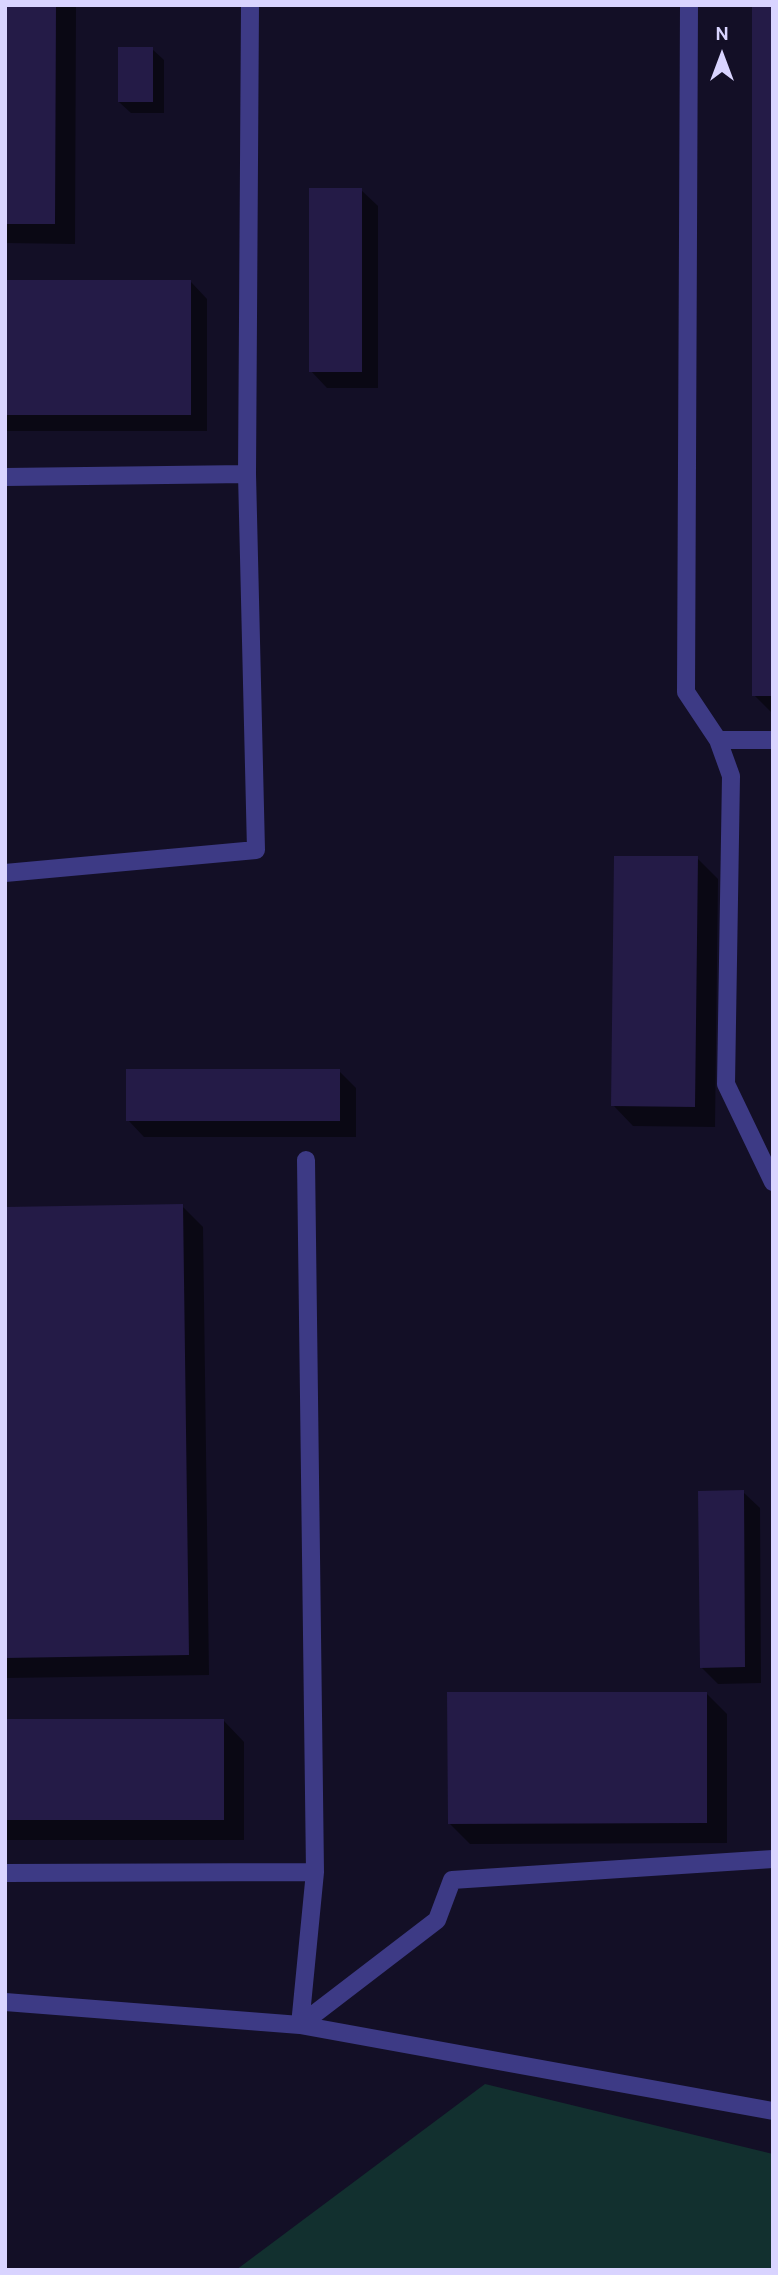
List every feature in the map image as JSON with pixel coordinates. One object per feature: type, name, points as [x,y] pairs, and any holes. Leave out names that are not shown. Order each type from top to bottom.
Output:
[{"type":"lane","points":[[5,873],[256,850],[247,474],[250,5]]},
{"type":"lane","points":[[689,5],[686,692],[719,740],[731,776],[726,1084],[773,1182]]},
{"type":"lane","points":[[5,477],[247,474]]},
{"type":"lane","points":[[719,740],[773,740]]},
{"type":"lane","points":[[300,2025],[315,1872],[306,1160]]},
{"type":"lane","points":[[300,2025],[436,1920],[452,1881],[773,1859]]},
{"type":"lane","points":[[5,1873],[315,1872]]},
{"type":"lane","points":[[5,2002],[300,2025],[773,2111]]},
{"type":"green space","points":[[485,2084],[773,2154],[773,2270],[236,2270]]},
{"type":"building","points":[[5,5],[56,5],[55,224],[5,224]]},
{"type":"building","points":[[752,5],[773,5],[773,696],[752,696]]},
{"type":"building","points":[[118,47],[153,47],[153,102],[118,102]]},
{"type":"building","points":[[309,188],[362,188],[362,372],[309,372]]},
{"type":"building","points":[[5,280],[191,280],[191,415],[5,415]]},
{"type":"building","points":[[614,856],[698,856],[695,1107],[611,1106]]},
{"type":"building","points":[[126,1069],[340,1069],[340,1121],[126,1121]]},
{"type":"building","points":[[183,1204],[189,1655],[5,1658],[5,1207]]},
{"type":"building","points":[[744,1490],[745,1667],[700,1668],[698,1491]]},
{"type":"building","points":[[447,1692],[707,1692],[707,1823],[448,1824]]},
{"type":"building","points":[[5,1719],[224,1719],[224,1820],[5,1820]]}]
